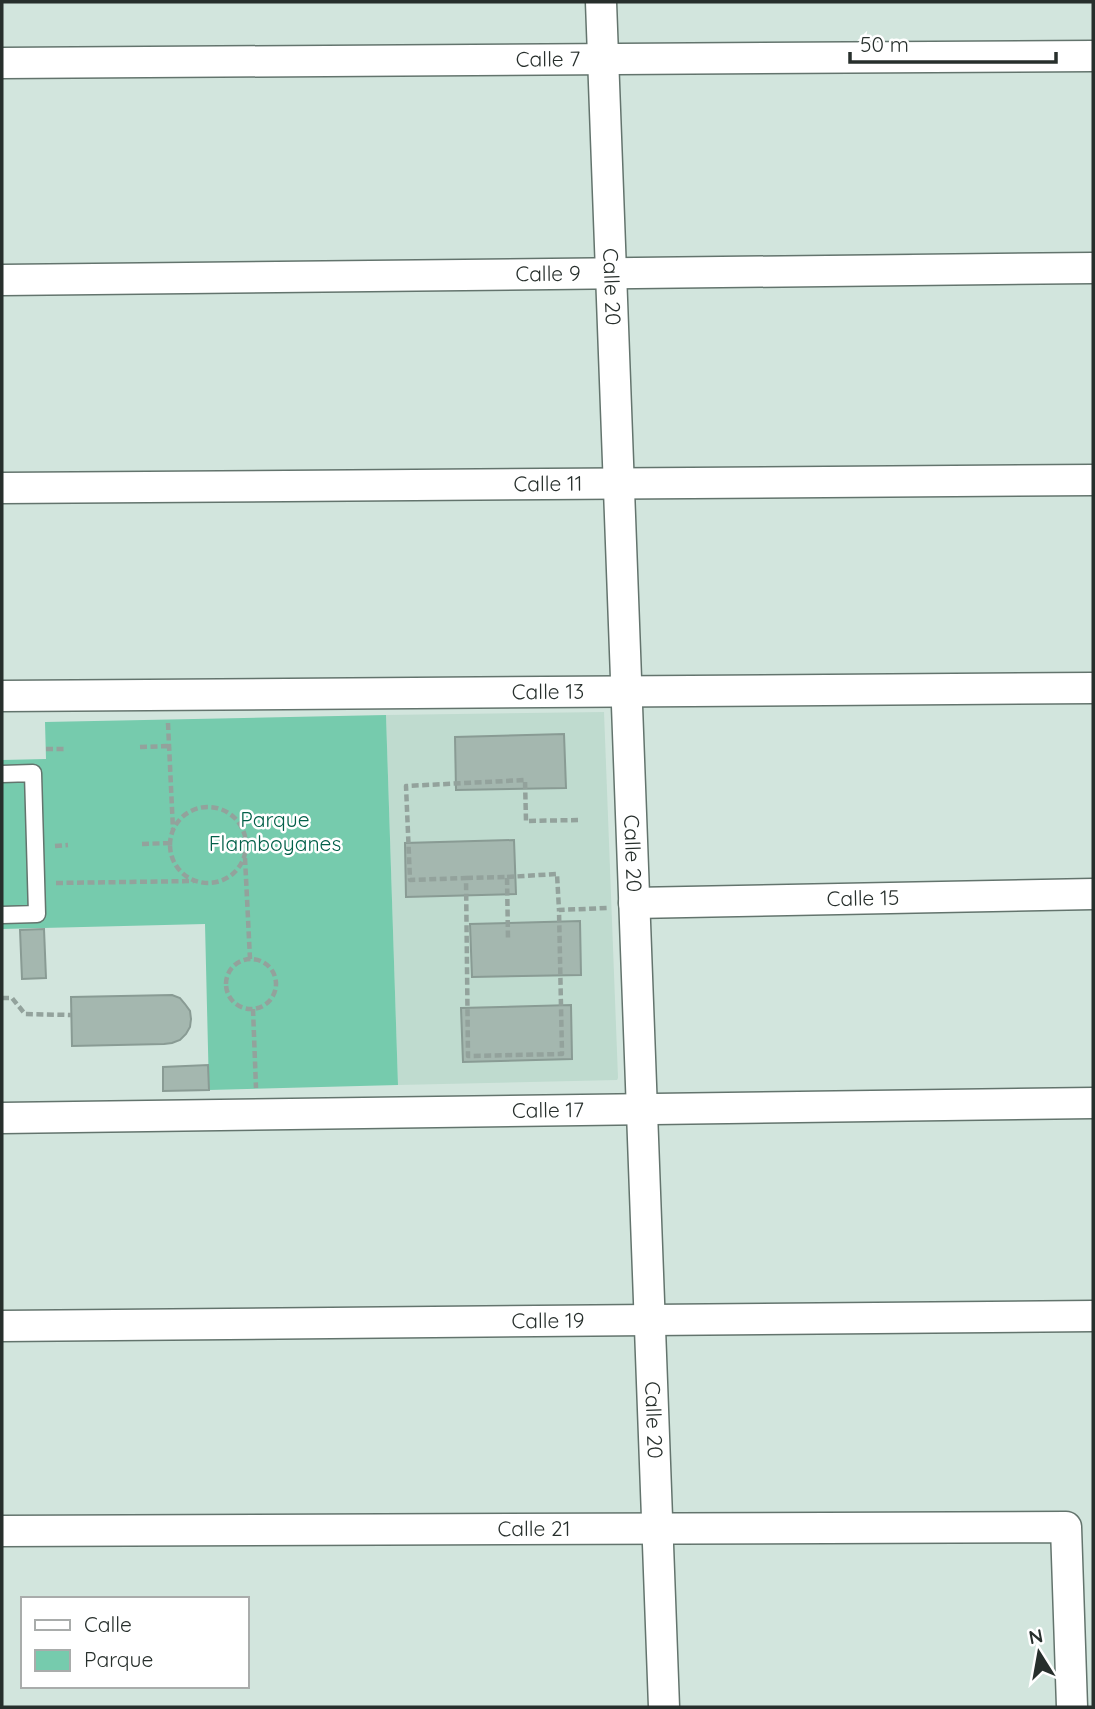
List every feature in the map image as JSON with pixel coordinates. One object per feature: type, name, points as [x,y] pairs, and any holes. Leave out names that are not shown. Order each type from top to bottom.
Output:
[{"type":"street","name":"Calle 20","points":[[601,2],[626,691],[624,905],[642,1109],[664,1707]]},
{"type":"street","name":"Calle 7","points":[[2,63],[1093,57]]},
{"type":"street","name":"Calle 9","points":[[2,280],[1093,268]]},
{"type":"street","name":"Calle 11","points":[[2,488],[1093,480]]},
{"type":"street","name":"Calle 13","points":[[2,696],[1093,688]]},
{"type":"street","name":"Calle 15","points":[[624,905],[1093,894]]},
{"type":"street","name":"Calle 17","points":[[2,1118],[1093,1103]]},
{"type":"street","name":"Calle 19","points":[[2,1326],[1093,1316]]},
{"type":"street","name":"Calle 21","points":[[2,1531],[1066,1527],[1072,1707]]},
{"type":"lane","points":[[2,774],[33,773],[37,914],[2,915]]},
{"type":"path","points":[[168,715],[173,831],[170,843],[176,866],[184,875],[195,881]]},
{"type":"path","points":[[139,747],[169,746]]},
{"type":"path","points":[[46,749],[66,749]]},
{"type":"path","points":[[466,878],[468,1056],[562,1054],[557,874],[410,880],[406,786],[525,780],[527,821],[578,820]]},
{"type":"path","points":[[173,831],[189,812],[201,808],[213,807],[236,819],[246,842],[250,959]]},
{"type":"path","points":[[142,844],[170,843]]},
{"type":"path","points":[[44,884],[208,883],[231,875],[240,866],[245,854]]},
{"type":"path","points":[[507,877],[508,939]]},
{"type":"path","points":[[559,910],[624,905]]},
{"type":"path","points":[[250,959],[270,968],[275,974],[276,982],[272,997],[253,1009],[236,1004],[227,990],[229,973],[234,966],[250,959]]},
{"type":"path","points":[[2,998],[12,999],[25,1014],[71,1015]]},
{"type":"path","points":[[253,1009],[256,1094]]},
{"type":"shaded area","points":[[604,712],[617,1080],[398,1085],[386,715]]},
{"type":"green space","name":"Parque Flamboyanes","points":[[386,715],[398,1085],[209,1090],[205,924],[2,929],[2,760],[46,759],[45,722]]},
{"type":"building","points":[[564,734],[566,788],[456,790],[455,737]]},
{"type":"building","points":[[514,840],[516,894],[406,897],[405,843]]},
{"type":"building","points":[[580,921],[581,975],[472,977],[470,924]]},
{"type":"building","points":[[44,929],[46,978],[22,979],[20,930]]},
{"type":"building","points":[[172,995],[180,998],[190,1011],[190,1027],[180,1040],[164,1044],[72,1046],[71,997]]},
{"type":"building","points":[[571,1005],[572,1059],[463,1062],[461,1008]]},
{"type":"building","points":[[208,1065],[209,1090],[163,1091],[163,1067]]}]
